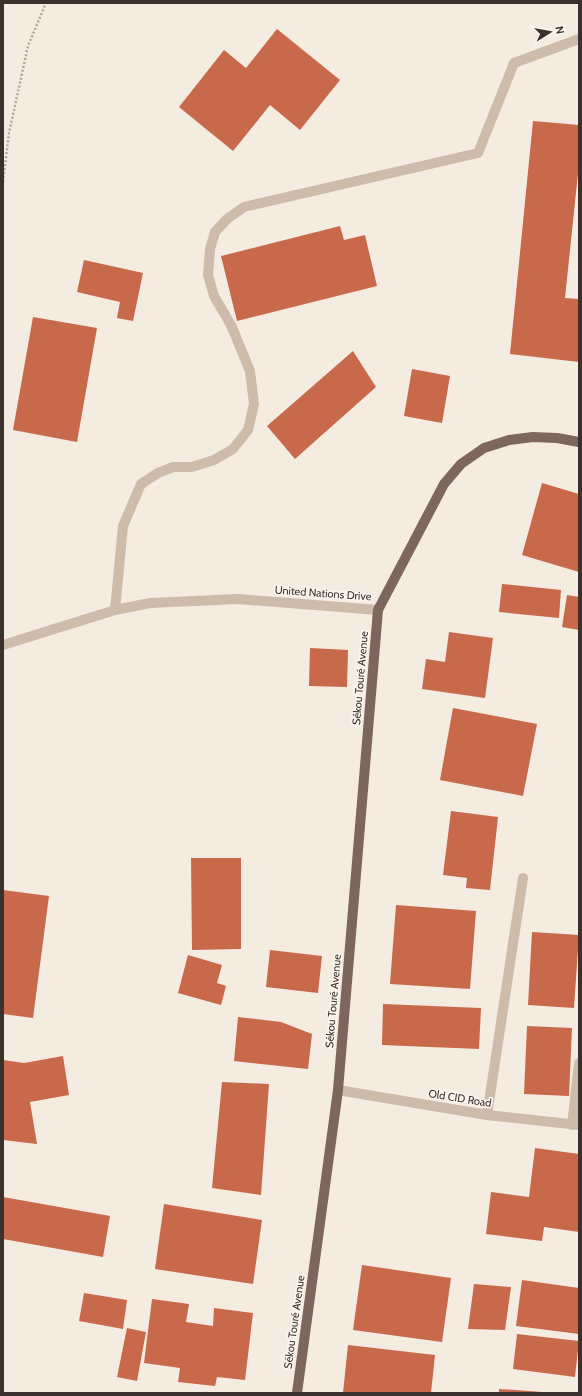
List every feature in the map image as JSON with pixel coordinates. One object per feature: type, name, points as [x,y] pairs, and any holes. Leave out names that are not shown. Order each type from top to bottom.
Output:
[{"type":"main road","name":"United Nations Drive","points":[[378,610],[444,484],[461,464],[484,448],[509,440],[533,437],[557,438],[579,442]]},
{"type":"main road","name":"Sékou Touré Avenue","points":[[297,1393],[338,1090],[378,610]]},
{"type":"street","points":[[115,610],[123,526],[141,484],[158,473],[173,467],[192,467],[214,460],[233,449],[248,430],[254,404],[250,371],[231,325],[214,296],[208,275],[210,249],[215,232],[227,219],[244,207],[478,153],[514,63],[579,39]]},
{"type":"street","name":"United Nations Drive","points":[[3,645],[115,610],[150,603],[238,599],[378,610]]},
{"type":"street","points":[[487,1115],[523,878]]},
{"type":"street","points":[[576,1125],[579,1063]]},
{"type":"street","name":"Old CID Road","points":[[338,1090],[487,1115],[576,1125]]},
{"type":"path","points":[[3,182],[9,133],[28,46],[46,3]]},
{"type":"building","points":[[277,29],[340,80],[300,130],[270,105],[233,151],[179,107],[224,50],[246,68]]},
{"type":"building","points":[[533,121],[579,125],[579,164],[565,298],[579,299],[579,362],[510,354]]},
{"type":"building","points":[[340,226],[344,240],[365,235],[377,286],[237,321],[221,256]]},
{"type":"building","points":[[84,260],[143,273],[133,321],[117,318],[120,302],[77,292]]},
{"type":"building","points":[[33,317],[97,328],[77,442],[13,430]]},
{"type":"building","points":[[353,351],[376,387],[295,459],[267,426]]},
{"type":"building","points":[[412,369],[450,376],[442,423],[404,416]]},
{"type":"building","points":[[542,483],[579,494],[579,572],[522,555]]},
{"type":"building","points":[[502,584],[561,590],[559,618],[499,612]]},
{"type":"building","points":[[567,595],[579,597],[579,630],[562,627]]},
{"type":"building","points":[[449,632],[493,638],[485,698],[422,689],[426,659],[445,662]]},
{"type":"building","points":[[310,648],[348,650],[347,687],[309,686]]},
{"type":"building","points":[[453,708],[537,724],[523,796],[440,780]]},
{"type":"building","points":[[451,811],[498,817],[490,890],[466,888],[467,878],[443,875]]},
{"type":"building","points":[[191,858],[241,858],[241,949],[192,950]]},
{"type":"building","points":[[3,890],[49,896],[33,1018],[3,1014]]},
{"type":"building","points":[[396,905],[476,911],[470,989],[390,984]]},
{"type":"building","points":[[532,932],[579,935],[574,1008],[528,1005]]},
{"type":"building","points":[[270,950],[322,956],[318,993],[266,987]]},
{"type":"building","points":[[188,955],[222,965],[217,983],[226,986],[221,1005],[178,993]]},
{"type":"building","points":[[383,1004],[481,1008],[479,1049],[382,1045]]},
{"type":"building","points":[[238,1017],[281,1022],[312,1034],[308,1069],[234,1061]]},
{"type":"building","points":[[527,1026],[572,1028],[569,1096],[524,1094]]},
{"type":"building","points":[[63,1056],[69,1095],[30,1102],[37,1144],[3,1140],[3,1060],[24,1063]]},
{"type":"building","points":[[222,1082],[269,1084],[261,1195],[212,1188]]},
{"type":"building","points":[[535,1148],[579,1154],[579,1232],[544,1227],[542,1241],[486,1234],[491,1192],[529,1197]]},
{"type":"building","points":[[3,1197],[110,1216],[103,1257],[3,1239]]},
{"type":"building","points":[[164,1204],[262,1220],[253,1284],[155,1269]]},
{"type":"building","points":[[362,1265],[451,1278],[442,1342],[353,1330]]},
{"type":"building","points":[[522,1280],[579,1288],[579,1334],[516,1326]]},
{"type":"building","points":[[474,1284],[511,1287],[505,1330],[468,1329]]},
{"type":"building","points":[[84,1293],[127,1300],[123,1329],[79,1321]]},
{"type":"building","points":[[152,1299],[189,1304],[186,1322],[213,1326],[214,1308],[253,1313],[245,1380],[217,1377],[215,1386],[178,1382],[180,1368],[144,1363]]},
{"type":"building","points":[[127,1328],[146,1332],[137,1381],[117,1377]]},
{"type":"building","points":[[517,1334],[579,1341],[575,1377],[513,1369]]},
{"type":"building","points":[[348,1345],[435,1355],[431,1393],[343,1393]]},
{"type":"building","points":[[499,1389],[543,1392],[543,1393],[499,1393]]}]
